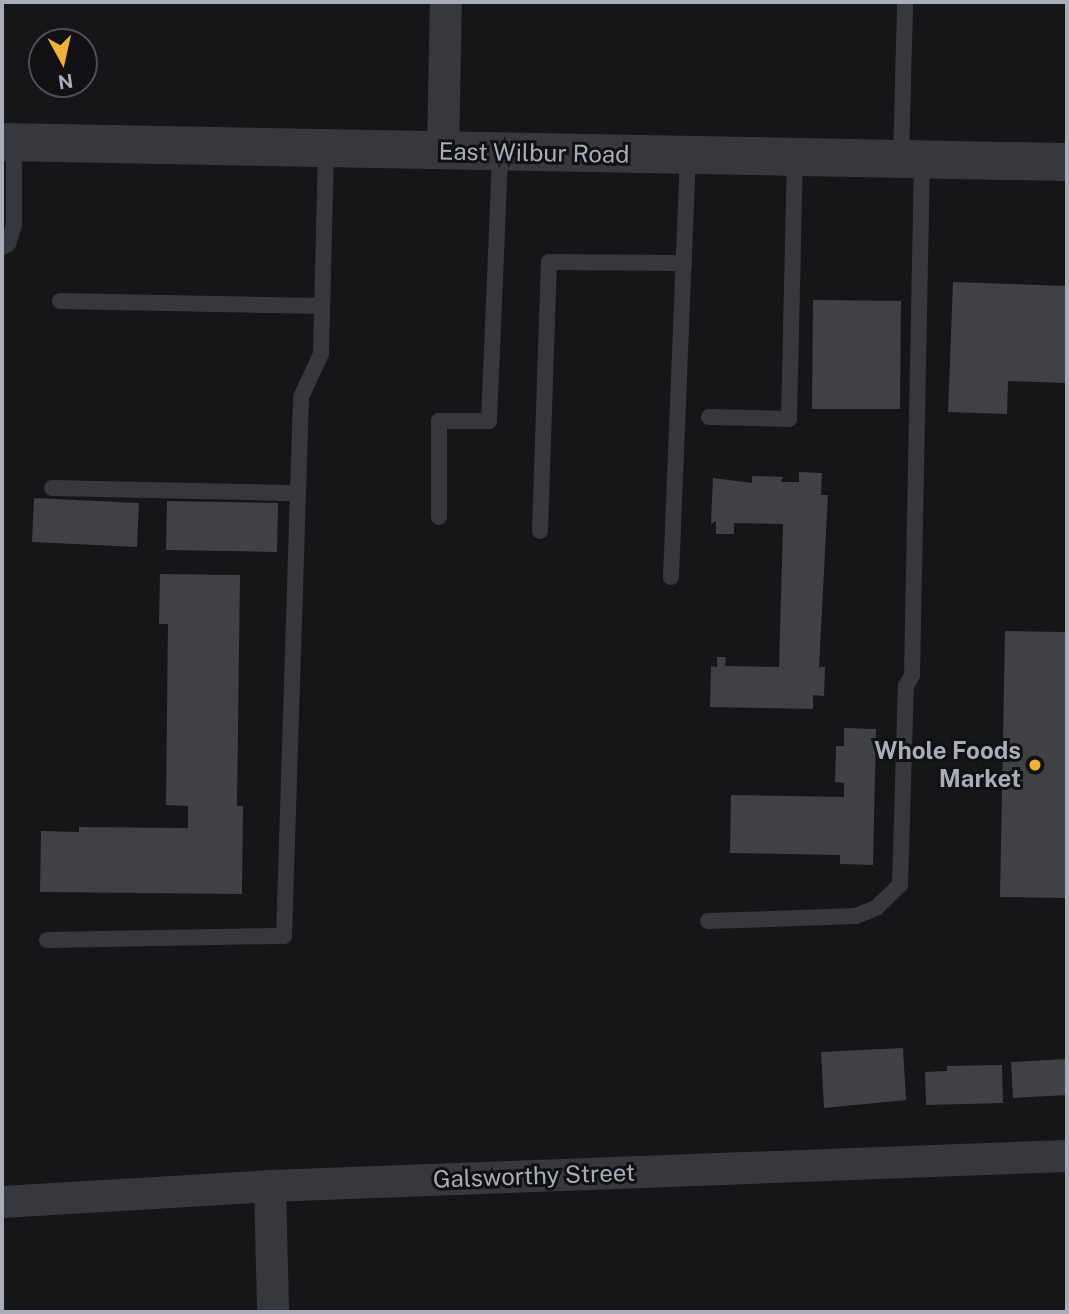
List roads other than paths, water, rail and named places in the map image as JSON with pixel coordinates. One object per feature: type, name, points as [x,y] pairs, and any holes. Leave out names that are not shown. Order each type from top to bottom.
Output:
[{"type":"street","points":[[443,152],[446,2]]},
{"type":"street","name":"East Wilbur Road","points":[[8,142],[1067,162]]},
{"type":"street","name":"Galsworthy Street","points":[[2,1202],[270,1186],[1067,1156]]},
{"type":"street","points":[[270,1186],[273,1312]]},
{"type":"lane","points":[[708,921],[856,916],[876,908],[900,885],[906,686],[912,675],[911,159],[905,2]]},
{"type":"lane","points":[[2,247],[8,244],[14,225],[8,142]]},
{"type":"lane","points":[[47,940],[284,936],[301,397],[321,354],[326,150]]},
{"type":"lane","points":[[439,517],[439,421],[489,421],[500,153]]},
{"type":"lane","points":[[671,577],[688,156]]},
{"type":"lane","points":[[709,417],[789,419],[795,158]]},
{"type":"lane","points":[[540,531],[550,262],[684,263]]},
{"type":"lane","points":[[60,301],[321,306]]},
{"type":"lane","points":[[52,488],[298,493]]},
{"type":"place","name":"Whole Foods Market","points":[[1035,765]]}]
